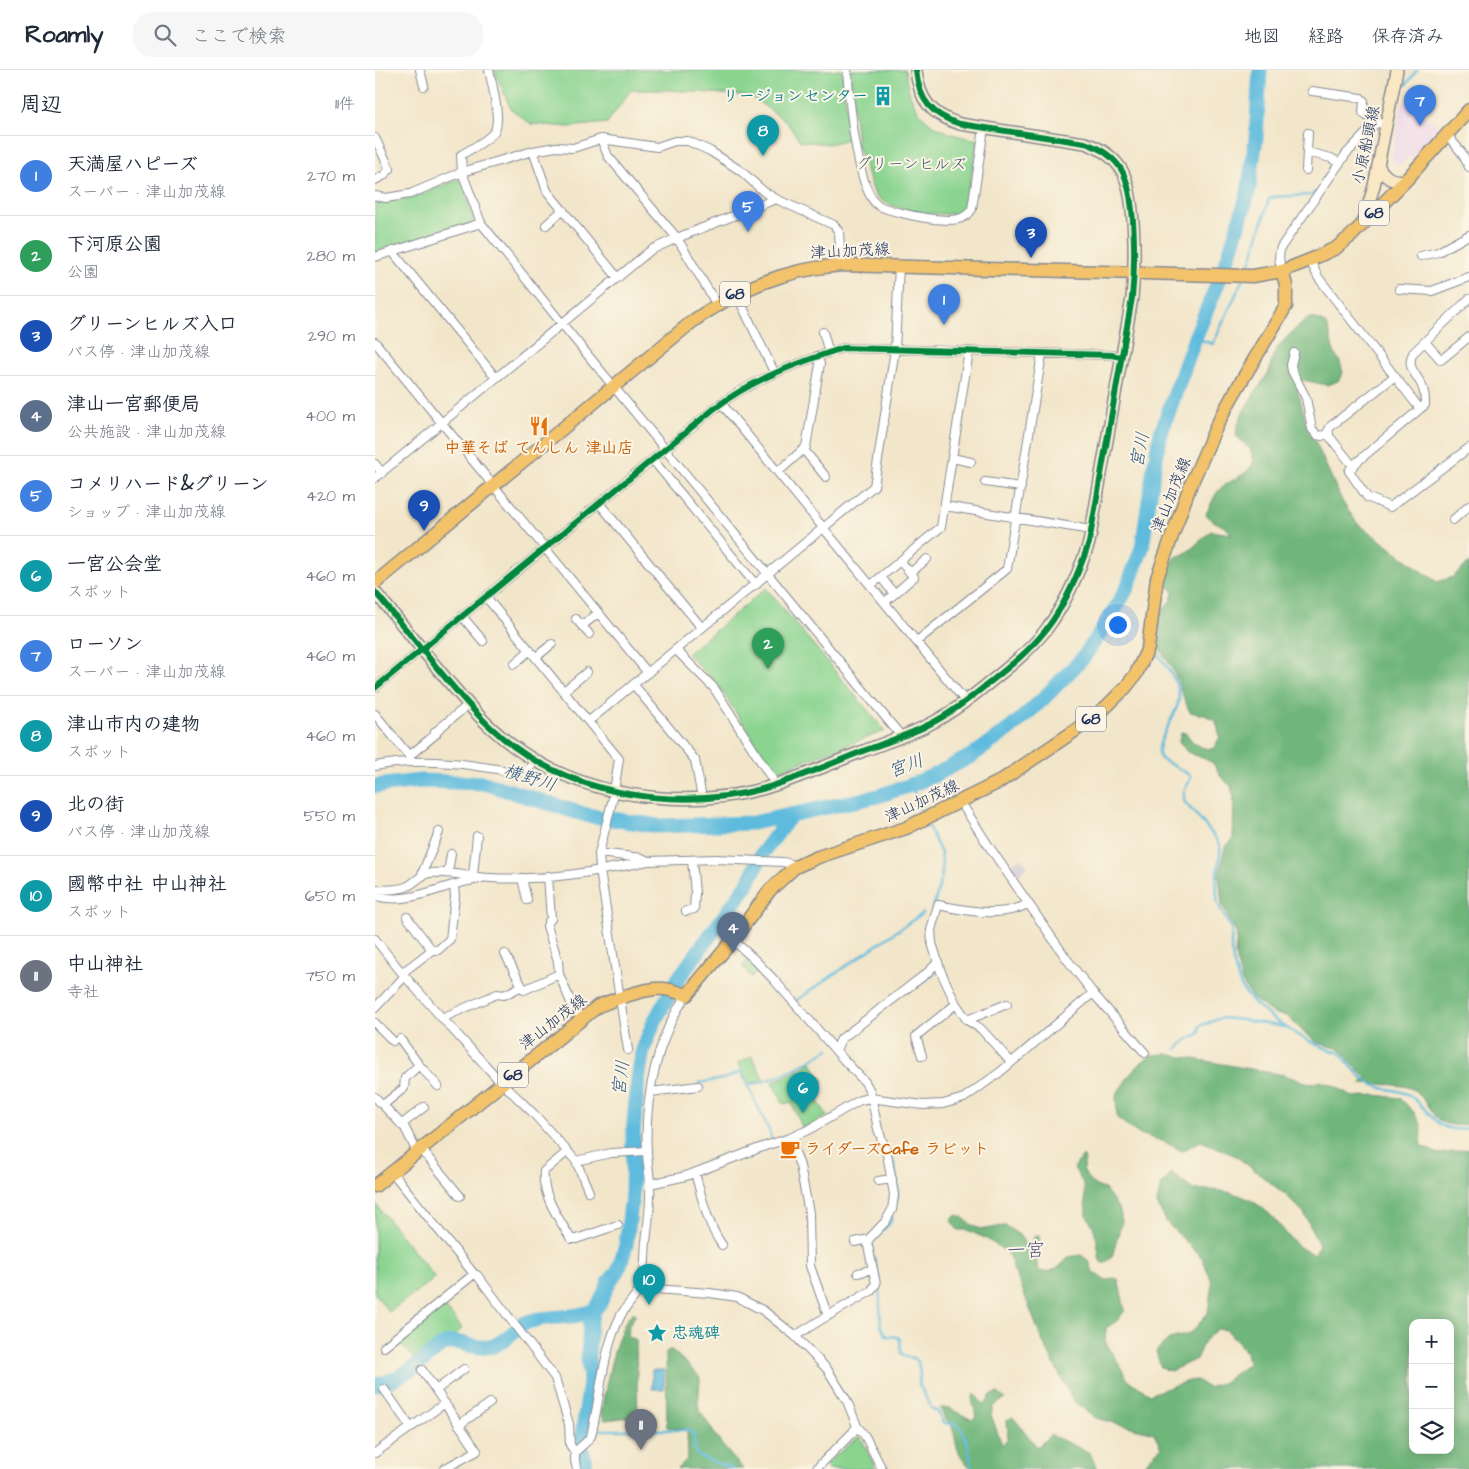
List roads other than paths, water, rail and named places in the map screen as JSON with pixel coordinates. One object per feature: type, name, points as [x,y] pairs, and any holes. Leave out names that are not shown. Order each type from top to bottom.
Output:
[{"type":"main road","name":"津山加茂線","points":[[375,583],[693,320],[736,294],[761,282],[788,273],[816,267],[841,265],[899,265],[1253,276],[1282,270],[1311,260],[1336,248],[1351,236],[1407,179],[1468,111]]},
{"type":"main road","name":"津山加茂線","points":[[375,1186],[598,1006],[621,997],[663,989],[683,994],[733,940],[789,865],[906,828],[999,782],[1076,730],[1116,698],[1136,674],[1145,658],[1150,642],[1157,578],[1189,489],[1232,397],[1286,306],[1286,285],[1282,270]]},
{"type":"street","points":[[420,70],[424,86]]},
{"type":"street","points":[[489,70],[497,114],[495,130],[486,140],[461,155],[462,172],[481,223],[901,736]]},
{"type":"street","points":[[847,70],[852,131],[869,196],[878,205],[922,218],[949,220],[961,219],[968,215],[972,209],[984,128]]},
{"type":"street","points":[[375,592],[467,704],[494,732],[535,761],[571,778],[614,794],[668,799],[702,798],[739,794],[774,785],[926,726],[966,702],[1015,663],[1044,632],[1062,607],[1079,573],[1089,543],[1135,273],[1131,208],[1123,172],[1111,157],[1101,150],[1085,143],[960,124],[944,119],[935,112],[922,95],[916,70]]},
{"type":"street","name":"小原船頭線","points":[[1363,225],[1369,208],[1378,165],[1381,124],[1397,70]]},
{"type":"street","points":[[1282,270],[1279,261],[1281,247],[1339,163],[1356,143],[1381,124],[1363,113],[1364,101],[1361,98],[1311,91]]},
{"type":"street","points":[[1305,170],[1308,133]]},
{"type":"street","points":[[1447,135],[1462,153],[1469,167]]},
{"type":"street","points":[[375,138],[390,169],[383,176],[375,180]]},
{"type":"street","points":[[375,196],[386,198],[409,194],[462,172],[533,152],[556,147],[573,148],[601,139],[657,147],[675,141],[688,141],[710,151],[741,171],[763,191],[776,199],[834,225],[839,232],[841,265]]},
{"type":"street","points":[[601,139],[608,156],[677,238],[717,305]]},
{"type":"street","points":[[533,152],[547,191],[618,278]]},
{"type":"street","points":[[1307,152],[1325,156],[1339,163]]},
{"type":"street","points":[[1378,165],[1382,173],[1389,179],[1401,182],[1407,179]]},
{"type":"street","points":[[375,478],[563,325],[651,250],[776,199]]},
{"type":"street","points":[[546,225],[563,210]]},
{"type":"street","points":[[375,257],[481,223]]},
{"type":"street","points":[[1421,256],[1438,252],[1469,235]]},
{"type":"street","points":[[392,252],[496,378]]},
{"type":"street","points":[[1311,260],[1318,277],[1420,409]]},
{"type":"street","points":[[589,722],[874,486],[895,349],[899,265]]},
{"type":"street","points":[[1399,289],[1431,291],[1469,277]]},
{"type":"street","points":[[736,294],[774,372]]},
{"type":"street","points":[[1469,299],[1413,353],[1410,366],[1423,388],[1425,405],[1349,471],[1367,497],[1390,507],[1469,448]]},
{"type":"street","points":[[823,332],[829,352]]},
{"type":"street","points":[[1425,342],[1441,360],[1469,337]]},
{"type":"street","points":[[375,342],[648,673]]},
{"type":"street","points":[[375,688],[721,403],[774,372],[843,348],[1111,355],[1121,357]]},
{"type":"street","points":[[871,585],[941,527],[969,352]]},
{"type":"street","points":[[1294,353],[1291,365],[1292,371],[1306,398],[1312,429],[1317,435],[1322,436],[1329,433]]},
{"type":"street","points":[[917,641],[1007,569],[1042,354]]},
{"type":"street","points":[[778,472],[806,447],[820,364],[817,356]]},
{"type":"street","points":[[1353,466],[1329,436],[1331,426],[1395,376]]},
{"type":"street","points":[[721,403],[966,702]]},
{"type":"street","points":[[804,450],[826,477]]},
{"type":"street","points":[[952,458],[971,462]]},
{"type":"street","points":[[653,460],[756,585]]},
{"type":"street","points":[[375,464],[382,472]]},
{"type":"street","points":[[985,482],[1021,487]]},
{"type":"street","points":[[599,503],[702,628]]},
{"type":"street","points":[[945,506],[1091,530]]},
{"type":"street","points":[[1453,520],[1469,506]]},
{"type":"street","points":[[910,573],[927,559]]},
{"type":"street","points":[[885,602],[914,577],[901,561]]},
{"type":"street","points":[[881,577],[894,594]]},
{"type":"street","points":[[486,596],[619,759],[614,794],[600,850],[600,870],[628,1050]]},
{"type":"street","points":[[582,626],[598,613]]},
{"type":"street","points":[[462,616],[483,641]]},
{"type":"street","points":[[576,619],[589,634]]},
{"type":"street","points":[[536,657],[552,644]]},
{"type":"street","points":[[513,664],[530,650]]},
{"type":"street","points":[[676,650],[714,688],[774,785]]},
{"type":"street","points":[[564,691],[587,672]]},
{"type":"street","points":[[634,685],[695,760],[702,798]]},
{"type":"street","points":[[409,759],[436,734],[435,732],[467,704]]},
{"type":"street","points":[[375,714],[409,759]]},
{"type":"street","points":[[375,766],[409,759],[461,763],[519,773],[527,771],[535,761]]},
{"type":"street","points":[[960,801],[1028,904],[1093,994],[1145,1053]]},
{"type":"street","points":[[375,890],[402,889],[415,882],[422,874],[439,832]]},
{"type":"street","points":[[473,875],[477,836]]},
{"type":"street","points":[[600,850],[648,860]]},
{"type":"street","points":[[449,873],[451,854]]},
{"type":"street","points":[[375,896],[407,899],[468,881],[489,878],[548,876],[600,870],[648,860],[717,859],[789,865]]},
{"type":"street","points":[[686,911],[695,908],[692,860]]},
{"type":"street","points":[[422,874],[449,873],[489,878]]},
{"type":"street","points":[[548,876],[551,919],[547,926],[558,962],[559,974],[572,1005],[582,1019]]},
{"type":"street","points":[[522,878],[527,900]]},
{"type":"street","points":[[415,882],[419,895]]},
{"type":"street","points":[[375,1008],[403,975],[433,950],[438,950],[450,939],[455,897],[453,885]]},
{"type":"street","points":[[1011,1062],[981,1029],[967,1020],[956,1004],[936,964],[931,930],[938,904],[970,911],[993,912],[1019,908],[1028,904]]},
{"type":"street","points":[[407,917],[433,950]]},
{"type":"street","points":[[375,939],[403,975],[576,1161],[589,1192]]},
{"type":"street","points":[[733,940],[755,960],[865,1082],[870,1090],[878,1129],[887,1154],[894,1195],[892,1210],[885,1222],[869,1238],[855,1242]]},
{"type":"street","points":[[505,954],[524,990],[559,974]]},
{"type":"street","points":[[836,1050],[841,1039],[936,964]]},
{"type":"street","points":[[442,1018],[497,994],[504,995],[521,986]]},
{"type":"street","points":[[577,1469],[575,1460],[576,1450],[591,1436],[601,1376],[615,1329],[627,1306],[641,1288],[651,1184],[647,1151],[651,1092],[664,1036],[683,994]]},
{"type":"street","points":[[651,1184],[668,1181],[790,1138],[810,1129],[850,1104],[860,1100],[873,1098],[923,1106],[954,1102],[964,1098],[987,1084],[1093,994]]},
{"type":"street","points":[[922,1056],[916,1036],[956,1004]]},
{"type":"street","points":[[967,1020],[1007,1004]]},
{"type":"street","points":[[375,1023],[396,1040],[438,1086]]},
{"type":"street","points":[[383,1105],[403,1088],[405,1078],[419,1065]]},
{"type":"street","points":[[651,1092],[698,1086]]},
{"type":"street","points":[[375,1097],[405,1128],[419,1150],[460,1196]]},
{"type":"street","points":[[401,1125],[423,1107]]},
{"type":"street","points":[[790,1138],[800,1166],[807,1204],[810,1266],[828,1316]]},
{"type":"street","points":[[576,1161],[596,1155],[647,1151]]},
{"type":"street","points":[[567,1152],[544,1171],[544,1175],[547,1191],[555,1212],[571,1239],[618,1225]]},
{"type":"street","points":[[392,1172],[477,1275],[555,1378],[569,1424],[570,1445],[576,1450]]},
{"type":"street","points":[[695,1172],[709,1220],[722,1244]]},
{"type":"street","points":[[878,1181],[892,1178]]},
{"type":"street","points":[[795,1336],[871,1291],[876,1284],[867,1241],[869,1238]]},
{"type":"street","points":[[858,1273],[873,1269]]},
{"type":"street","points":[[384,1348],[475,1274]]},
{"type":"street","points":[[641,1288],[737,1297],[764,1311],[795,1336],[827,1369],[847,1401],[857,1426],[865,1436],[882,1469]]},
{"type":"street","points":[[436,1390],[465,1369]]},
{"type":"street","points":[[422,1370],[477,1451],[444,1469]]},
{"type":"street","points":[[384,1390],[411,1428]]},
{"type":"street","points":[[376,1451],[445,1403]]},
{"type":"street","points":[[459,1425],[489,1403]]},
{"type":"street","points":[[816,1469],[857,1426]]},
{"type":"water","points":[[652,1370],[664,1370],[664,1389],[652,1389]]},
{"type":"waterway","name":"宮川","points":[[375,786],[420,781],[484,783],[586,815],[658,826],[753,823],[878,796],[911,785],[973,755],[1011,728],[1041,701],[1083,658],[1109,620],[1127,588],[1142,548],[1161,433],[1195,338],[1227,261],[1248,194],[1256,138],[1260,70]]},
{"type":"waterway","points":[[1406,85],[1417,70]]},
{"type":"waterway","points":[[1375,115],[1380,108]]},
{"type":"waterway","points":[[1325,177],[1329,171]]},
{"type":"waterway","points":[[1246,272],[1252,258],[1269,199],[1316,193]]},
{"type":"waterway","points":[[1195,338],[1213,344],[1243,279]]},
{"type":"waterway","points":[[1155,650],[1173,677],[1179,694],[1175,710],[1159,746],[1159,753],[1161,759],[1190,775],[1191,778],[1184,791],[1184,801],[1220,845],[1217,898],[1232,931],[1232,958],[1244,991],[1254,1003],[1282,1025],[1314,1043],[1339,1052],[1366,1081],[1379,1087],[1408,1094],[1442,1126],[1458,1129],[1469,1128]]},
{"type":"waterway","points":[[911,785],[922,812]]},
{"type":"waterway","name":"宮川","points":[[586,1469],[581,1444],[590,1382],[588,1359],[590,1323],[593,1311],[600,1303],[609,1282],[618,1271],[626,1245],[632,1196],[633,1133],[643,1050],[654,1022],[678,979],[747,885],[762,854],[791,815]]},
{"type":"waterway","points":[[928,826],[941,853],[942,862],[942,874],[926,937],[934,963]]},
{"type":"waterway","points":[[797,1000],[923,913]]},
{"type":"waterway","points":[[913,988],[934,974],[936,968]]},
{"type":"waterway","points":[[1176,1049],[1188,1039],[1197,1035],[1200,1026],[1221,1018],[1284,1027]]},
{"type":"waterway","points":[[845,1056],[843,1046],[847,1039]]},
{"type":"waterway","points":[[748,1086],[790,1071],[829,1049]]},
{"type":"waterway","points":[[699,1083],[723,1079],[741,1072],[772,1140]]},
{"type":"waterway","points":[[891,1154],[897,1183],[897,1200]]},
{"type":"waterway","points":[[872,1249],[872,1241],[890,1223],[892,1217]]},
{"type":"waterway","points":[[874,1257],[879,1279],[881,1327],[887,1336],[898,1337],[901,1353],[904,1356],[913,1358],[918,1362],[919,1384],[931,1408],[938,1412],[942,1421],[957,1424],[960,1428],[971,1458],[972,1469]]},
{"type":"waterway","points":[[521,1325],[538,1319],[575,1316],[593,1311]]},
{"type":"waterway","points":[[375,1385],[395,1379],[445,1344],[456,1342],[476,1347],[489,1347],[504,1340],[516,1330]]},
{"type":"waterway","points":[[597,1430],[688,1430],[694,1434],[696,1453],[701,1457],[732,1469]]},
{"type":"place","name":"リージョンセンター","points":[[883,96]]},
{"type":"place","name":"ローソン","points":[[1420,126]]},
{"type":"place","name":"津山市内の建物","points":[[763,156]]},
{"type":"place","name":"コメリハード&グリーン","points":[[748,232]]},
{"type":"place","name":"グリーンヒルズ入口","points":[[1031,258]]},
{"type":"place","name":"天満屋ハピーズ","points":[[944,325]]},
{"type":"place","name":"中華そば てんしん 津山店","points":[[539,426]]},
{"type":"place","name":"北の街","points":[[424,531]]},
{"type":"place","name":"下河原公園","points":[[768,669]]},
{"type":"place","name":"津山一宮郵便局","points":[[733,953]]},
{"type":"place","name":"一宮公会堂","points":[[803,1113]]},
{"type":"place","name":"ライダーズCafe ラビット","points":[[790,1149]]},
{"type":"place","name":"國幣中社 中山神社","points":[[649,1305]]},
{"type":"place","name":"忠魂碑","points":[[657,1333]]},
{"type":"place","name":"中山神社","points":[[641,1450]]},
{"type":"district","name":"一宮","points":[[1026,1250]]},
{"type":"park label","name":"グリーンヒルズ","points":[[911,164]]},
{"type":"water label","name":"横野川","points":[[530,778]]}]
